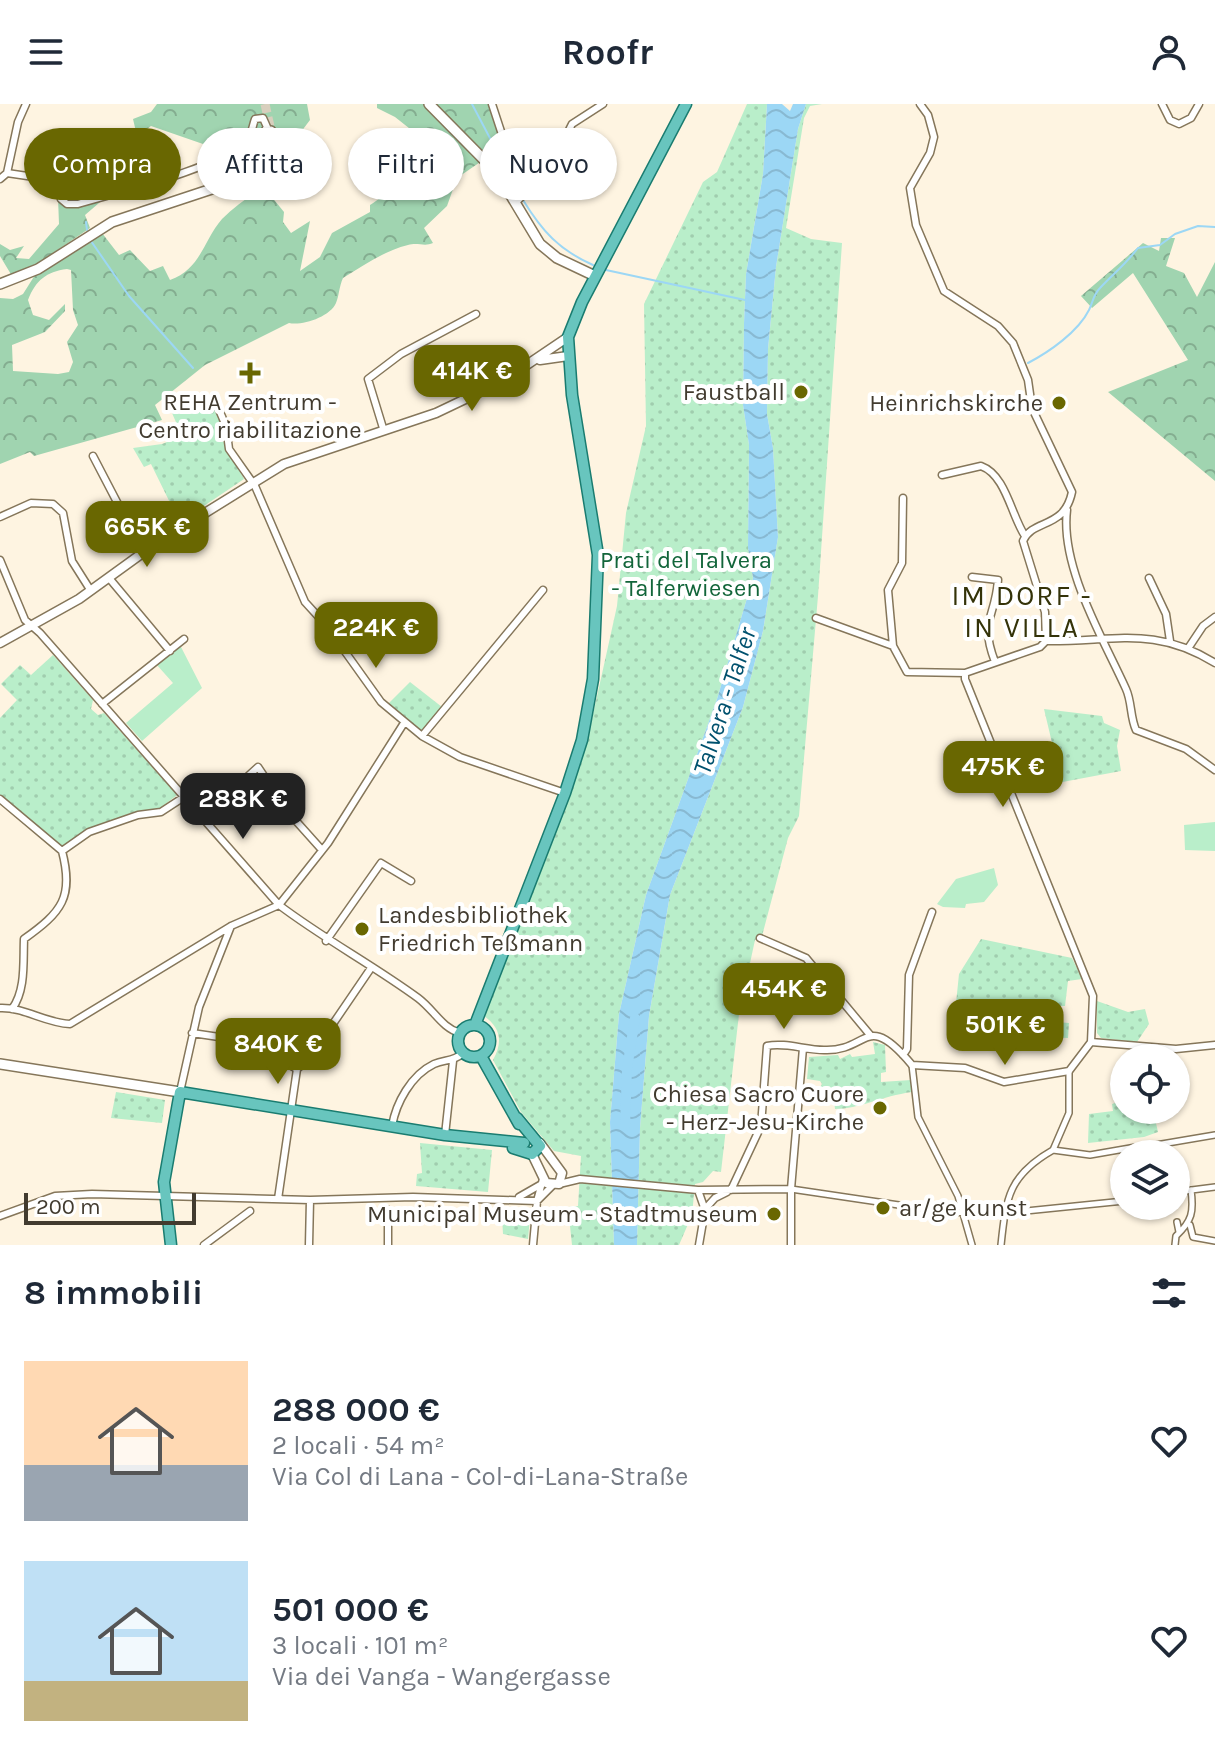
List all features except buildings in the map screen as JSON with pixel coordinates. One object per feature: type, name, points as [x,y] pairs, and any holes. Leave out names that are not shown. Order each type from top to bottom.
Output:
[{"type":"main road","points":[[429,104],[482,156],[516,201],[545,249],[595,276]]},
{"type":"main road","points":[[481,1056],[463,1053],[458,1043],[460,1033],[475,1025],[565,793],[582,740],[593,679],[598,555],[568,356],[568,337],[595,276],[686,104]]},
{"type":"main road","points":[[0,284],[38,269],[112,222],[197,194]]},
{"type":"main road","points":[[475,1025],[484,1029],[490,1039],[487,1050],[481,1056]]},
{"type":"main road","points":[[481,1056],[530,1145]]},
{"type":"main road","points":[[0,1064],[445,1135],[530,1145]]},
{"type":"main road","points":[[171,1245],[164,1197],[165,1168],[180,1092]]},
{"type":"street","points":[[0,179],[7,173],[18,122],[26,104]]},
{"type":"street","points":[[492,104],[500,128]]},
{"type":"street","points":[[1162,104],[1170,120],[1179,124],[1191,118],[1199,104]]},
{"type":"street","points":[[923,105],[931,123],[933,144],[910,188],[910,202],[937,278],[952,299],[998,326],[1013,343],[1028,380],[1032,408],[1070,484],[1072,492],[1066,529],[1086,609],[1128,692],[1136,730],[1186,749],[1215,770]]},
{"type":"street","points":[[570,128],[598,106]]},
{"type":"street","points":[[252,128],[257,118],[266,121],[266,128]]},
{"type":"street","points":[[7,173],[34,177],[76,173],[81,177],[81,185],[64,192],[61,199],[67,204],[78,204],[197,168]]},
{"type":"street","points":[[383,428],[368,379],[401,354],[476,314]]},
{"type":"street","points":[[0,643],[91,591],[143,552],[253,483],[308,453],[436,413],[535,362],[568,337]]},
{"type":"street","points":[[535,362],[568,356]]},
{"type":"street","points":[[214,398],[226,426],[229,449],[253,483],[305,602],[326,625],[381,702],[422,736],[467,760],[565,793]]},
{"type":"street","points":[[93,456],[143,552]]},
{"type":"street","points":[[942,475],[981,466],[987,468],[1002,487],[1025,536],[1024,549],[1045,612],[1046,641]]},
{"type":"street","points":[[903,498],[902,563],[888,590],[893,646],[907,672],[965,673],[1040,647],[1046,641],[1170,641],[1189,647],[1215,663]]},
{"type":"street","points":[[0,517],[31,503],[53,504],[63,513],[72,561],[91,591]]},
{"type":"street","points":[[1025,536],[1055,522],[1067,510]]},
{"type":"street","points":[[1055,522],[1066,529]]},
{"type":"street","points":[[0,560],[3,577],[25,620],[279,905],[326,941],[421,1000],[450,1030],[460,1033]]},
{"type":"street","points":[[972,577],[998,580],[997,602],[988,618],[986,635],[995,662]]},
{"type":"street","points":[[109,578],[170,651]]},
{"type":"street","points":[[1149,578],[1171,628],[1170,641]]},
{"type":"street","points":[[422,736],[543,590]]},
{"type":"street","points":[[1189,647],[1203,626],[1215,617]]},
{"type":"street","points":[[816,618],[893,646]]},
{"type":"street","points":[[102,704],[184,639]]},
{"type":"street","points":[[965,673],[967,686],[1093,996],[1091,1042],[1069,1071],[1069,1113],[1053,1150],[1015,1180],[1004,1214],[1001,1245]]},
{"type":"street","points":[[0,1008],[55,1024],[70,1024],[231,926],[279,905],[322,850],[404,723]]},
{"type":"street","points":[[202,818],[258,767],[288,812],[322,850]]},
{"type":"street","points":[[62,851],[89,832],[138,815],[161,812],[184,797]]},
{"type":"street","points":[[0,799],[62,851],[70,881],[65,898],[40,928],[24,939],[23,972],[18,999],[12,1009]]},
{"type":"street","points":[[326,941],[381,863],[411,881]]},
{"type":"street","points":[[903,1055],[907,1049],[909,975],[932,912]]},
{"type":"street","points":[[180,1092],[192,1033],[231,926]]},
{"type":"street","points":[[760,938],[806,958],[867,1036]]},
{"type":"street","points":[[278,1199],[297,1069],[309,1059],[371,968]]},
{"type":"street","points":[[192,1033],[246,1041],[297,1069]]},
{"type":"street","points":[[699,1245],[705,1210],[715,1198],[731,1190],[761,1126],[767,1046],[835,1050],[867,1036],[883,1038],[912,1065],[918,1117],[963,1212],[972,1245]]},
{"type":"street","points":[[1091,1042],[1184,1049],[1215,1045]]},
{"type":"street","points":[[791,1245],[791,1189],[803,1048]]},
{"type":"street","points":[[387,1126],[399,1102],[426,1069],[437,1062],[453,1061],[463,1053]]},
{"type":"street","points":[[445,1135],[453,1061]]},
{"type":"street","points":[[912,1065],[965,1068],[1004,1082],[1069,1071]]},
{"type":"street","points":[[1185,1140],[1215,1135]]},
{"type":"street","points":[[530,1145],[559,1169]]},
{"type":"street","points":[[530,1145],[542,1179],[533,1245]]},
{"type":"street","points":[[1053,1150],[1086,1155],[1110,1151]]},
{"type":"street","points":[[507,1198],[525,1196],[551,1167],[580,1179]]},
{"type":"street","points":[[556,1185],[559,1169]]},
{"type":"street","points":[[542,1179],[556,1185]]},
{"type":"street","points":[[0,1216],[55,1196],[278,1199],[388,1205],[413,1197],[537,1201],[556,1185],[580,1179],[696,1190],[791,1189],[963,1212],[1004,1214],[1110,1203]]},
{"type":"street","points":[[1215,1187],[1191,1190],[1193,1210],[1190,1225],[1193,1237],[1215,1241]]},
{"type":"street","points":[[696,1190],[705,1210]]},
{"type":"street","points":[[309,1245],[310,1200]]},
{"type":"street","points":[[388,1205],[388,1245]]},
{"type":"street","points":[[204,1245],[250,1211]]},
{"type":"street","points":[[1175,1245],[1179,1232],[1177,1222]]},
{"type":"street","points":[[1179,1232],[1190,1225]]},
{"type":"green space","points":[[157,104],[307,104],[310,120],[304,128],[197,128],[197,142],[181,136],[181,128],[135,128],[133,119],[151,112]]},
{"type":"green space","points":[[377,104],[494,104],[502,128],[480,128],[480,162],[464,173],[464,128],[409,128],[377,108]]},
{"type":"green space","name":"Prati del Talvera - Talferwiesen","points":[[747,104],[767,104],[763,174],[746,274],[744,323],[743,405],[749,445],[748,548],[753,578],[717,699],[646,895],[619,1014],[610,1122],[614,1245],[572,1245],[568,1207],[578,1206],[581,1156],[554,1151],[521,1112],[493,1060],[499,1036],[494,1025],[484,1016],[592,719],[617,606],[626,513],[646,426],[644,304],[703,182],[717,172]]},
{"type":"green space","name":"Prati del Talvera - Talferwiesen","points":[[806,104],[822,104],[810,106],[804,118],[786,228],[811,239],[842,243],[818,596],[799,816],[788,838],[762,936],[755,940],[739,1014],[721,1172],[713,1171],[703,1182],[695,1184],[692,1215],[679,1245],[637,1245],[640,1128],[649,1016],[670,895],[743,707],[763,631],[778,537],[773,448],[767,414],[768,349],[776,267],[798,129]]},
{"type":"green space","points":[[58,200],[102,200],[85,215],[90,228],[28,270],[12,276],[0,256],[0,244],[10,250],[24,246],[16,258],[29,259],[59,224]]},
{"type":"green space","points":[[245,200],[274,200],[284,212],[283,222],[291,233],[310,221],[300,271],[320,257],[332,233],[370,212],[370,205],[378,200],[449,200],[447,206],[424,228],[433,243],[408,245],[374,259],[343,278],[336,303],[322,316],[308,322],[289,323],[205,365],[155,405],[162,420],[34,456],[30,452],[0,464],[0,298],[13,299],[23,294],[35,275],[102,233],[119,255],[130,250],[150,271],[163,266],[170,280],[189,269],[222,219]],"holes":[[[60,270],[71,270],[73,310],[78,325],[67,342],[73,362],[69,372],[13,371],[12,345],[45,332],[65,311],[65,304],[49,320],[33,315],[28,300],[38,282]]]},
{"type":"green space","points":[[1161,238],[1175,238],[1166,266],[1184,273],[1197,297],[1215,262],[1215,481],[1108,392],[1188,360],[1133,273],[1092,308],[1081,296],[1143,243],[1159,251]]},
{"type":"green space","points":[[213,400],[223,424],[223,441],[244,479],[195,512],[186,512],[184,519],[178,519],[151,464],[144,467],[133,448],[162,444],[182,436],[172,413]]},
{"type":"green space","points":[[180,645],[202,688],[142,741],[126,723],[173,683],[156,664]]},
{"type":"green space","points":[[53,655],[93,700],[91,709],[98,715],[104,713],[177,795],[159,809],[131,813],[90,828],[63,847],[0,796],[0,718],[17,700],[1,684],[20,665],[31,675]]},
{"type":"green space","points":[[410,682],[442,707],[421,733],[388,704]]},
{"type":"green space","points":[[1044,709],[1102,716],[1104,723],[1120,730],[1117,746],[1121,771],[1015,791],[1002,757],[1053,747]]},
{"type":"green space","points":[[1215,822],[1215,851],[1185,850],[1184,825]]},
{"type":"green space","points":[[994,868],[998,885],[984,902],[966,904],[965,908],[937,904],[956,879]]},
{"type":"green space","points":[[981,939],[1072,958],[1082,979],[1068,981],[1065,1006],[1057,1006],[1056,1022],[1069,1023],[1068,1038],[1009,1036],[1008,1019],[976,1025],[955,1013],[959,974]]},
{"type":"green space","points":[[1097,1001],[1128,1012],[1145,1009],[1149,1024],[1137,1042],[1101,1038],[1097,1033]]},
{"type":"green space","points":[[873,1042],[885,1045],[886,1072],[881,1073],[881,1082],[911,1080],[912,1092],[835,1109],[833,1091],[819,1089],[820,1081],[807,1079],[809,1057],[838,1055],[840,1059],[850,1054],[852,1057],[875,1054]]},
{"type":"green space","points":[[116,1092],[165,1100],[162,1123],[111,1118]]},
{"type":"green space","points":[[1110,1111],[1110,1124],[1156,1124],[1158,1132],[1144,1137],[1088,1143],[1089,1114]]},
{"type":"green space","points":[[420,1143],[492,1150],[488,1192],[416,1186],[417,1174],[422,1173]]},
{"type":"green space","points":[[492,1208],[523,1209],[530,1217],[528,1239],[503,1234],[502,1217],[493,1218]]},
{"type":"water","points":[[767,104],[782,104],[790,111],[793,104],[806,104],[798,129],[776,267],[768,349],[767,414],[773,448],[778,537],[763,631],[743,707],[670,895],[649,1016],[640,1128],[637,1245],[614,1245],[610,1122],[619,1014],[646,895],[717,699],[753,578],[748,548],[749,445],[743,405],[744,323],[746,274],[763,174]]},
{"type":"waterway","points":[[472,104],[485,128]]},
{"type":"waterway","points":[[523,200],[552,238],[570,253],[593,265]]},
{"type":"waterway","points":[[86,222],[87,230]]},
{"type":"waterway","points":[[1028,363],[1054,347],[1078,326],[1094,296],[1138,248],[1160,245],[1175,234],[1198,226],[1215,227]]},
{"type":"waterway","points":[[91,241],[129,296],[193,368]]},
{"type":"waterway","points":[[606,270],[745,300]]},
{"type":"waterway","name":"Talvera - Talfer","points":[[625,1126],[627,1069],[635,1018]]},
{"type":"tunnel","points":[[265,104],[270,128]]},
{"type":"place","name":"REHA Zentrum - Centro riabilitazione","points":[[250,373]]},
{"type":"place","name":"Faustball","points":[[801,392]]},
{"type":"place","name":"Heinrichskirche","points":[[1059,403]]},
{"type":"place","name":"Landesbibliothek Friedrich Teßmann","points":[[362,929]]},
{"type":"place","name":"Chiesa Sacro Cuore - Herz-Jesu-Kirche","points":[[880,1108]]},
{"type":"place","name":"ar/ge kunst","points":[[883,1208]]},
{"type":"place","name":"Municipal Museum - Stadtmuseum","points":[[774,1214]]},
{"type":"district","name":"IM DORF - IN VILLA","points":[[1022,611]]}]
